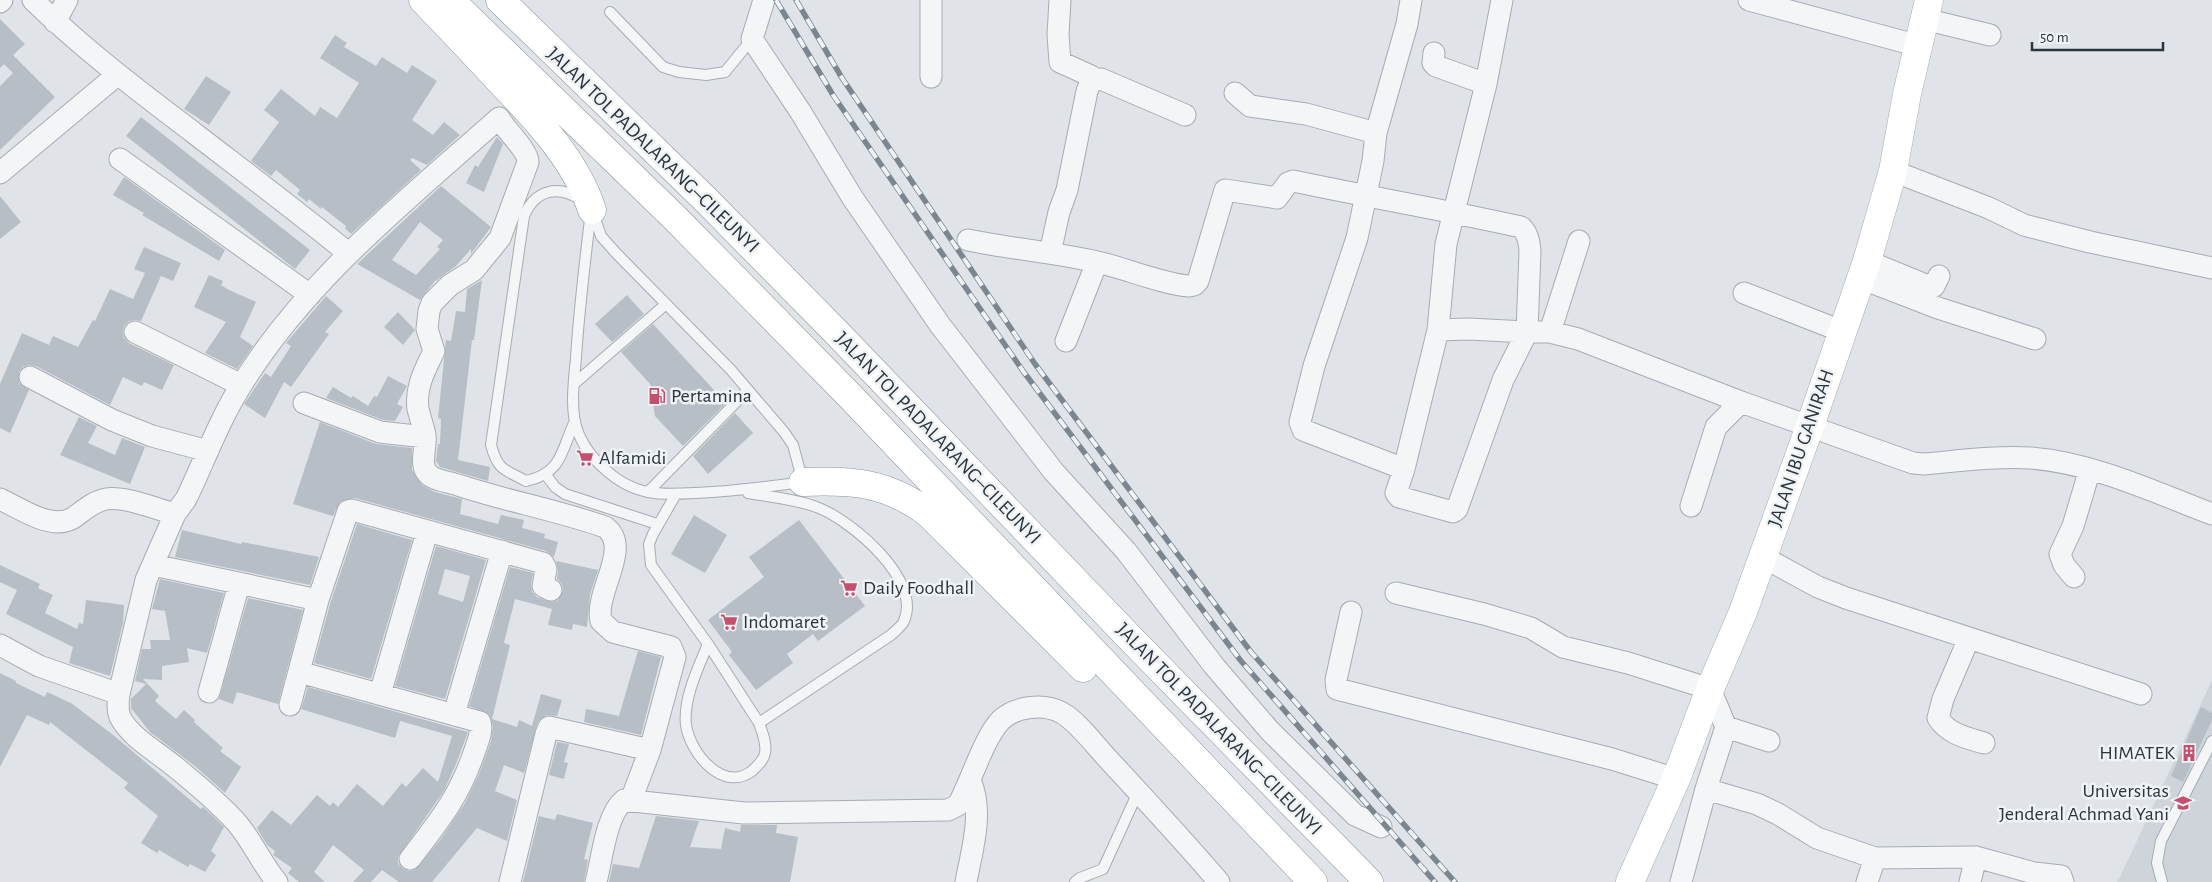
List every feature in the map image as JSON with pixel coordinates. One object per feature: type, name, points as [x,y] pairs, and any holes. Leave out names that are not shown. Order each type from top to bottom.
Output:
[{"type":"main road","points":[[423,0],[534,117],[585,190],[592,210]]},
{"type":"main road","name":"JALAN TOL PADALARANG–CILEUNYI","points":[[450,0],[675,218],[849,395],[1313,882]]},
{"type":"main road","name":"JALAN TOL PADALARANG–CILEUNYI","points":[[500,0],[706,200],[1369,882]]},
{"type":"main road","name":"JALAN IBU GANIRAH","points":[[1630,882],[1676,779],[1710,689],[1743,612],[1864,270],[1893,171],[1907,94],[1927,9]]},
{"type":"main road","points":[[803,482],[842,481],[874,485],[911,500],[928,513],[1092,677],[1145,707]]},
{"type":"street","points":[[33,0],[55,22],[117,75],[294,209],[348,253]]},
{"type":"street","points":[[55,22],[68,0]]},
{"type":"street","points":[[764,0],[752,39],[800,110],[852,197],[940,325],[1054,472],[1126,551],[1215,667],[1270,731],[1355,815],[1382,828]]},
{"type":"street","points":[[931,0],[931,77]]},
{"type":"street","points":[[1060,0],[1058,35],[1060,62],[1091,76],[1092,79],[1101,79],[1185,115]]},
{"type":"street","points":[[1404,469],[1303,430],[1300,422],[1314,366],[1357,238],[1366,197],[1376,133],[1407,24],[1411,0]]},
{"type":"street","points":[[968,240],[1011,249],[1050,253],[1097,262],[1185,286],[1194,285],[1198,281],[1225,190],[1277,198],[1288,183],[1293,181],[1366,197],[1455,212],[1521,227],[1525,231],[1530,251],[1527,332],[1500,388],[1456,512],[1450,512],[1397,496],[1396,492],[1404,469],[1438,330],[1446,244],[1455,212],[1486,84],[1502,0]]},
{"type":"street","points":[[1749,0],[1800,7],[1919,46]]},
{"type":"street","points":[[1927,9],[1990,35]]},
{"type":"street","points":[[1434,53],[1433,63],[1436,66],[1486,84]]},
{"type":"street","points":[[0,173],[117,75]]},
{"type":"street","points":[[1050,253],[1059,212],[1067,190],[1087,91],[1092,79]]},
{"type":"street","points":[[1235,93],[1250,106],[1306,114],[1376,133]]},
{"type":"street","points":[[266,877],[248,836],[235,820],[126,726],[120,715],[118,705],[119,694],[140,598],[152,565],[175,514],[186,499],[241,385],[275,336],[348,253],[499,118],[508,134],[528,156],[521,184],[500,238],[474,270],[450,286],[432,303],[429,312],[427,328],[434,351],[420,382],[418,392],[418,408],[425,437],[423,454],[425,469],[429,475],[471,490],[597,524],[610,531],[614,536],[616,543],[601,604],[601,621],[613,632],[671,647],[675,657],[650,750],[631,800]]},
{"type":"street","points":[[120,160],[310,295]]},
{"type":"street","points":[[1893,171],[1971,201],[2024,225],[2090,242],[2212,268]]},
{"type":"street","points":[[1550,332],[1579,241]]},
{"type":"street","points":[[1066,342],[1097,262]]},
{"type":"street","points":[[1864,270],[1928,286],[1934,286],[1939,276]]},
{"type":"street","points":[[1864,270],[1938,308],[2035,339]]},
{"type":"street","points":[[1744,293],[1841,332]]},
{"type":"street","points":[[1438,330],[1550,332],[1578,339],[1741,402],[1913,463],[2029,458],[2060,462],[2090,470],[2212,514]]},
{"type":"street","points":[[135,332],[241,385]]},
{"type":"street","points":[[30,377],[112,420],[152,436],[208,451]]},
{"type":"street","points":[[1692,506],[1716,427],[1741,402]]},
{"type":"street","points":[[304,403],[380,432],[425,437]]},
{"type":"street","points":[[2074,577],[2064,565],[2060,554],[2073,526],[2090,470]]},
{"type":"street","points":[[0,499],[47,521],[57,522],[70,520],[92,505],[109,499],[175,514]]},
{"type":"street","points":[[290,705],[318,600],[348,512],[352,510],[542,563],[546,570],[543,586],[551,590]]},
{"type":"street","points":[[380,694],[427,532]]},
{"type":"street","points":[[454,714],[502,551]]},
{"type":"street","points":[[1763,557],[1818,588],[2141,694]]},
{"type":"street","points":[[152,565],[318,600]]},
{"type":"street","points":[[209,692],[239,584]]},
{"type":"street","points":[[1396,593],[1484,614],[1531,628],[1563,647],[1628,663],[1710,689],[1726,727],[1706,789],[1681,882]]},
{"type":"street","points":[[1352,612],[1336,680],[1337,689],[1612,759],[1676,779]]},
{"type":"street","points":[[1969,638],[1943,698],[1938,718],[1943,725],[1961,737],[1984,743]]},
{"type":"street","points":[[0,645],[39,666],[119,694]]},
{"type":"street","points":[[298,672],[478,721],[481,730],[457,795],[447,812],[410,859]]},
{"type":"street","points":[[596,882],[615,811],[624,800],[744,813],[948,810],[958,805],[1000,721],[1012,713],[1025,708],[1046,707],[1062,713],[1173,828],[1219,882]]},
{"type":"street","points":[[510,882],[548,729],[553,727],[650,750]]},
{"type":"street","points":[[1726,727],[1769,741]]},
{"type":"street","points":[[966,882],[977,814],[976,793],[970,780]]},
{"type":"street","points":[[1706,789],[1757,804],[1817,838],[1875,858],[1976,857],[2034,873],[2061,876],[2062,882]]},
{"type":"street","points":[[1970,882],[1976,857]]},
{"type":"street","points":[[1867,882],[1875,858]]},
{"type":"lane","points":[[610,12],[662,67],[679,72],[706,75],[725,72],[752,39]]},
{"type":"lane","points":[[575,421],[560,460],[546,475],[526,480],[504,469],[495,461],[491,445],[524,216],[529,204],[536,198],[545,193],[555,191],[572,194],[592,210],[601,236],[614,252],[748,390],[794,445],[803,482],[740,491],[676,494],[648,492],[621,481],[598,464],[579,434],[575,421],[574,384],[581,286],[592,210]]},
{"type":"lane","points":[[574,384],[666,304]]},
{"type":"lane","points":[[648,492],[748,390]]},
{"type":"lane","points":[[546,475],[555,487],[565,494],[657,524]]},
{"type":"lane","points":[[740,491],[819,508],[845,521],[874,546],[903,584],[908,602],[904,622],[891,635],[759,723]]},
{"type":"lane","points":[[676,494],[657,524],[649,544],[651,565],[708,644],[759,723],[766,745],[765,755],[758,766],[745,776],[734,778],[722,776],[708,766],[689,736],[686,724],[687,710],[698,666],[708,644]]},
{"type":"lane","points":[[2162,882],[2157,863],[2162,841],[2212,741]]},
{"type":"lane","points":[[1075,882],[1080,878],[1103,869],[1138,792]]},
{"type":"shaded area","name":"Universitas Jenderal Achmad Yani","points":[[2212,680],[2212,882],[2117,882],[2120,877]]},
{"type":"building","points":[[0,19],[25,44],[13,55],[55,97],[0,150],[0,86],[13,73],[4,64],[0,68]]},
{"type":"building","points":[[335,35],[347,43],[344,47],[376,66],[382,57],[407,73],[412,65],[437,81],[412,120],[433,135],[444,122],[460,135],[427,165],[412,158],[410,160],[421,170],[351,234],[345,228],[346,226],[322,207],[321,209],[309,199],[307,202],[297,194],[300,190],[276,170],[271,176],[251,161],[279,122],[264,110],[281,89],[315,116],[320,107],[337,118],[359,83],[320,58]]},
{"type":"building","points":[[206,76],[231,92],[209,125],[184,109]]},
{"type":"building","points":[[141,117],[310,250],[295,269],[126,136]]},
{"type":"building","points":[[497,137],[503,144],[484,192],[466,183],[475,165],[478,167]]},
{"type":"building","points":[[124,177],[225,250],[219,261],[142,215],[144,213],[113,195]]},
{"type":"building","points":[[441,186],[491,227],[471,254],[471,249],[456,266],[434,282],[420,300],[357,264]],"holes":[[[420,222],[443,240],[437,247],[440,249],[416,275],[392,260]]]},
{"type":"building","points":[[0,196],[21,222],[0,239]]},
{"type":"building","points":[[144,247],[181,263],[173,281],[161,276],[141,321],[129,321],[124,326],[123,332],[124,338],[129,343],[174,365],[162,390],[144,382],[142,386],[123,377],[110,405],[36,366],[29,365],[23,367],[19,372],[19,383],[29,390],[10,433],[0,428],[0,384],[22,333],[49,345],[53,336],[78,347],[93,320],[95,321],[110,289],[133,299],[145,273],[134,269]]},
{"type":"building","points":[[209,275],[223,281],[221,285],[227,289],[256,302],[240,337],[253,346],[237,369],[205,353],[226,322],[194,307]]},
{"type":"building","points":[[482,280],[474,340],[472,340],[458,460],[490,467],[488,481],[440,467],[436,461],[438,444],[440,444],[441,419],[438,418],[446,340],[451,341],[456,311],[465,312],[467,289]]},
{"type":"building","points":[[627,295],[644,314],[612,342],[595,324]]},
{"type":"building","points":[[326,296],[343,311],[325,332],[329,334],[291,387],[284,382],[265,418],[244,404],[265,373],[271,377],[291,346],[286,343]]},
{"type":"building","points":[[398,312],[415,330],[403,345],[384,327]]},
{"type":"building","points":[[653,324],[726,403],[683,446],[655,416],[650,384],[621,352]]},
{"type":"building","points":[[388,376],[407,386],[397,404],[403,407],[395,421],[383,420],[326,398],[333,387],[351,398],[353,396],[368,406],[374,396],[377,397]]},
{"type":"building","points":[[735,413],[753,433],[708,474],[693,456]]},
{"type":"building","points":[[79,417],[97,426],[88,443],[115,455],[122,438],[145,447],[130,484],[60,455]]},
{"type":"building","points":[[320,422],[376,444],[412,448],[412,470],[422,485],[435,492],[462,499],[460,514],[498,524],[501,515],[524,520],[522,528],[545,534],[544,538],[558,542],[554,557],[546,551],[355,498],[340,502],[333,516],[293,504]]},
{"type":"building","points":[[694,515],[727,535],[705,573],[671,554]]},
{"type":"building","points":[[799,520],[865,606],[818,641],[813,634],[787,654],[793,663],[756,690],[729,655],[732,652],[708,620],[764,577],[749,557]]},
{"type":"building","points":[[357,524],[412,540],[371,679],[314,663],[330,604]]},
{"type":"building","points":[[182,530],[241,544],[242,542],[319,557],[310,585],[175,557]]},
{"type":"building","points":[[436,546],[486,560],[445,699],[395,686]],"holes":[[[445,569],[470,576],[463,602],[438,594]]]},
{"type":"building","points":[[556,561],[598,570],[590,595],[587,627],[573,624],[572,630],[548,625],[552,609],[515,599],[504,643],[510,645],[492,719],[517,727],[519,720],[532,726],[541,694],[562,700],[557,716],[546,715],[538,722],[524,773],[504,765],[495,791],[517,800],[507,841],[477,828],[432,882],[399,882],[382,870],[371,882],[353,882],[364,870],[333,845],[314,872],[325,882],[299,882],[288,873],[292,868],[273,855],[275,851],[267,845],[257,828],[272,810],[291,825],[317,795],[330,806],[333,802],[338,807],[357,784],[383,806],[402,783],[406,787],[423,768],[438,782],[452,736],[400,721],[395,738],[301,709],[308,687],[468,732],[444,791],[398,857],[398,863],[403,869],[415,870],[440,840],[465,803],[479,774],[491,741],[493,726],[489,714],[469,706],[510,567],[533,573],[532,592],[537,597],[552,602],[558,600],[563,590],[562,584],[557,579]]},
{"type":"building","points":[[0,565],[40,584],[38,588],[53,595],[45,613],[77,629],[79,623],[83,624],[86,600],[124,605],[123,623],[110,676],[69,663],[73,647],[6,614],[17,590],[0,582]]},
{"type":"building","points":[[160,579],[224,593],[207,653],[187,648],[189,662],[162,666],[162,680],[143,679],[159,696],[155,701],[176,719],[184,710],[195,720],[194,722],[223,748],[220,751],[241,767],[225,793],[196,767],[150,732],[131,708],[131,699],[146,684],[135,681],[142,649],[151,649],[150,640],[170,640],[165,611],[152,609]]},
{"type":"building","points":[[248,598],[303,610],[278,704],[237,692],[233,704],[219,699]]},
{"type":"building","points":[[638,651],[661,657],[641,735],[584,722],[586,709],[619,716]]},
{"type":"building","points":[[0,673],[45,697],[47,692],[71,703],[112,734],[201,809],[203,807],[213,816],[224,827],[211,851],[216,855],[205,872],[190,864],[188,867],[159,850],[157,853],[141,843],[158,816],[124,788],[128,783],[50,722],[49,725],[27,715],[0,767]]},
{"type":"building","points":[[2201,707],[2212,713],[2212,720],[2183,782],[2171,776]]},
{"type":"building","points":[[557,742],[569,744],[564,762],[568,763],[564,779],[549,775]]},
{"type":"building","points":[[557,814],[593,823],[584,859],[588,860],[584,882],[523,882],[539,816],[555,820]]},
{"type":"building","points":[[656,816],[699,821],[690,847],[721,849],[725,828],[740,832],[741,825],[777,825],[776,833],[798,837],[790,882],[609,882],[613,864],[639,868]]},
{"type":"railway","points":[[776,0],[833,95],[1023,371],[1241,661],[1435,882]]},
{"type":"railway","points":[[796,0],[842,78],[1035,364],[1251,652],[1455,882]]},
{"type":"place","name":"Pertamina","points":[[657,396]]},
{"type":"place","name":"Alfamidi","points":[[585,458]]},
{"type":"place","name":"Daily Foodhall","points":[[849,588]]},
{"type":"place","name":"Indomaret","points":[[729,622]]},
{"type":"place","name":"HIMATEK","points":[[2189,753]]},
{"type":"place","name":"Universitas Jenderal Achmad Yani","points":[[2183,803]]}]
